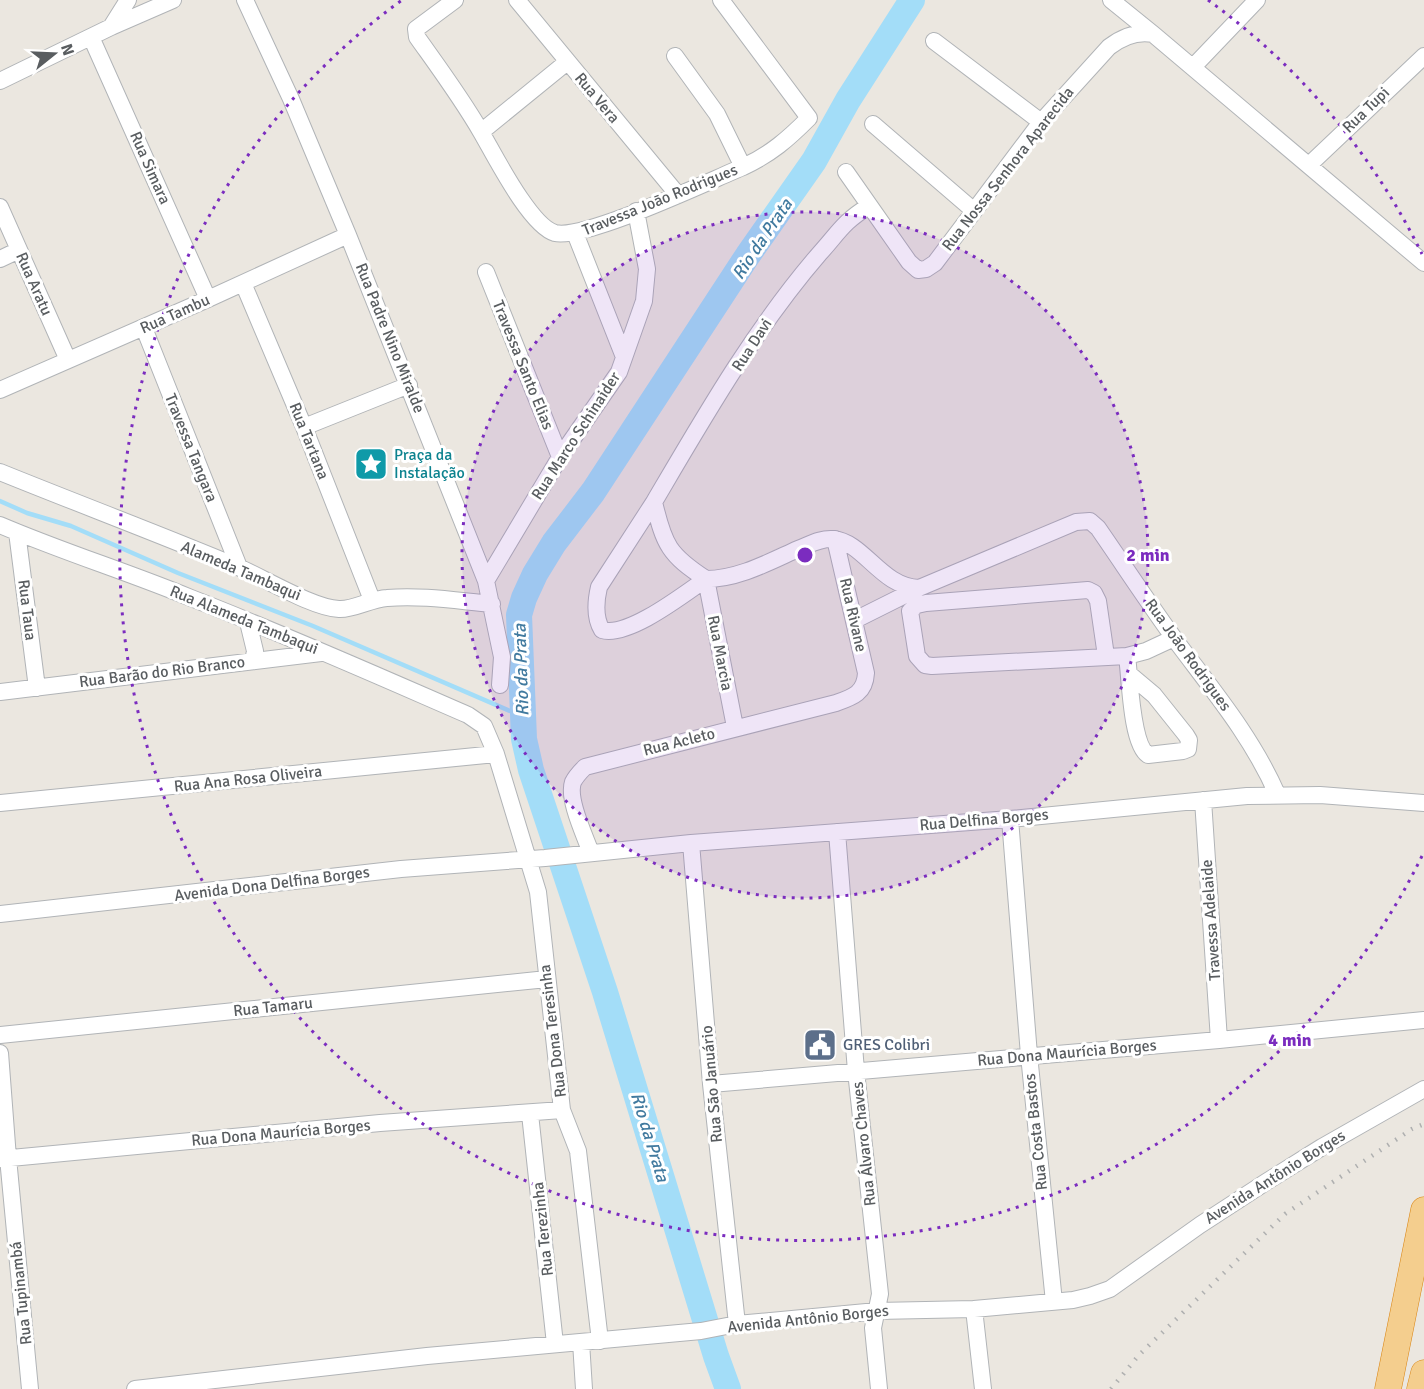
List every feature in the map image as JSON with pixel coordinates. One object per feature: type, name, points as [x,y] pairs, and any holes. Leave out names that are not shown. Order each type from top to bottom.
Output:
[{"type":"highway","points":[[1388,1389],[1424,1213]]},
{"type":"highway","points":[[1373,1389],[1390,1328],[1406,1293]]},
{"type":"highway","points":[[1420,1389],[1424,1373]]},
{"type":"street","points":[[111,27],[128,0]]},
{"type":"street","points":[[0,81],[111,27],[173,0]]},
{"type":"street","name":"Rua Padre Nino Miralde","points":[[245,0],[291,99],[348,235],[486,580],[502,657],[500,685]]},
{"type":"street","name":"Travessa Joāo Rodrigues","points":[[455,0],[416,29],[417,37],[481,132],[516,192],[539,223],[557,233],[575,233],[678,195],[743,167],[780,146],[809,118],[721,0]]},
{"type":"street","name":"Rua Vera","points":[[517,0],[678,195]]},
{"type":"street","points":[[1111,0],[1424,263]]},
{"type":"street","points":[[1193,67],[1257,0]]},
{"type":"street","name":"Rua Nossa Senhora Aparecida","points":[[869,206],[909,262],[918,270],[934,263],[1041,122],[1109,47],[1134,34],[1154,34]]},
{"type":"street","name":"Rua Simara","points":[[91,37],[208,299]]},
{"type":"street","points":[[934,41],[1041,122]]},
{"type":"street","points":[[675,56],[712,106],[743,167]]},
{"type":"street","name":"Rua Tupi","points":[[1309,165],[1424,56]]},
{"type":"street","points":[[481,132],[567,62]]},
{"type":"street","points":[[873,124],[973,210]]},
{"type":"street","points":[[846,172],[869,206]]},
{"type":"street","name":"Rua Davi","points":[[835,539],[817,541],[737,574],[706,579],[642,620],[610,632],[602,630],[598,623],[596,599],[599,587],[729,381],[791,286],[847,220],[869,206]]},
{"type":"street","name":"Rua Aratu","points":[[0,207],[68,360]]},
{"type":"street","name":"Rua Marco Schinaider","points":[[486,580],[560,458],[619,372],[644,302],[647,269],[636,211]]},
{"type":"street","points":[[575,233],[624,357]]},
{"type":"street","name":"Rua Tambu","points":[[0,390],[144,328],[348,235]]},
{"type":"street","points":[[0,259],[19,250]]},
{"type":"street","name":"Travessa Santo Elias","points":[[486,272],[560,458]]},
{"type":"street","name":"Rua Tartana","points":[[243,283],[304,427],[372,600]]},
{"type":"street","name":"Travessa Tangara","points":[[144,328],[239,567]]},
{"type":"street","points":[[304,427],[409,385]]},
{"type":"street","name":"Alameda Tambaqui","points":[[0,472],[239,567],[324,606],[340,610],[372,600],[409,597],[492,604]]},
{"type":"street","points":[[654,502],[663,536],[671,551],[686,566],[706,579]]},
{"type":"street","name":"Rua João Rodrigues","points":[[919,588],[1076,522],[1090,521],[1098,528],[1256,751],[1277,794]]},
{"type":"street","name":"Rua Alameda Tambaqui","points":[[0,525],[192,598],[324,652],[468,715],[484,726]]},
{"type":"street","name":"Rua Taua","points":[[17,532],[37,688]]},
{"type":"street","points":[[835,539],[848,544],[899,584],[919,588]]},
{"type":"street","name":"Rua Rivane","points":[[835,539],[866,673],[866,680],[861,690]]},
{"type":"street","name":"Rua Marcia","points":[[706,579],[735,727]]},
{"type":"street","points":[[855,620],[919,588]]},
{"type":"street","points":[[1106,656],[1098,601],[1094,592],[1088,590],[926,603],[917,605],[910,611],[917,656],[925,665],[1127,656],[1153,648],[1174,638]]},
{"type":"street","points":[[248,622],[255,651],[253,661]]},
{"type":"street","name":"Rua Barão do Rio Branco","points":[[0,692],[324,652]]},
{"type":"street","points":[[1127,656],[1129,674],[1136,724],[1143,752],[1151,755],[1188,749],[1189,740],[1186,735],[1154,695],[1129,674]]},
{"type":"street","name":"Rua Acleto","points":[[584,854],[573,794],[574,780],[585,767],[836,703],[852,698],[861,690]]},
{"type":"street","name":"Rua Dona Teresinha","points":[[484,726],[496,754],[538,892],[562,1110],[578,1151],[600,1341]]},
{"type":"street","name":"Rua Ana Rosa Oliveira","points":[[0,803],[496,754]]},
{"type":"street","name":"Rua Delfina Borges","points":[[545,858],[691,843],[1010,819],[1277,794],[1424,803]]},
{"type":"street","name":"Travessa Adelaide","points":[[1203,800],[1220,1040]]},
{"type":"street","name":"Rua Costa Bastos","points":[[1010,819],[1029,1055],[1054,1302]]},
{"type":"street","name":"Rua Álvaro Chaves","points":[[837,832],[856,1071],[880,1294],[873,1328],[879,1389]]},
{"type":"street","name":"Rua Sāo Januário","points":[[691,843],[730,1326]]},
{"type":"street","name":"Avenida Dona Delfina Borges","points":[[0,914],[401,869],[545,858]]},
{"type":"street","name":"Rua Tamaru","points":[[0,1035],[547,979]]},
{"type":"street","name":"Rua Dona Maurícia Borges","points":[[711,1084],[1424,1020]]},
{"type":"street","name":"Rua Tupinambá","points":[[0,1053],[4,1159],[30,1389]]},
{"type":"street","name":"Avenida Antônio Borges","points":[[135,1389],[427,1356],[701,1331],[877,1311],[974,1308],[1073,1300],[1110,1289],[1200,1225],[1266,1182],[1424,1089]]},
{"type":"street","name":"Rua Dona Maurícia Borges","points":[[4,1159],[380,1124],[562,1110]]},
{"type":"street","name":"Rua Terezinha","points":[[530,1114],[555,1344]]},
{"type":"street","points":[[974,1308],[983,1389]]},
{"type":"street","points":[[581,1342],[584,1389]]},
{"type":"waterway","name":"Rio da Prata","points":[[728,1389],[605,992],[531,770],[524,739],[519,615],[535,574],[554,543],[593,492],[748,255],[814,161],[848,100],[912,0]]},
{"type":"waterway","points":[[0,501],[27,513],[71,526],[178,573],[313,626],[524,717]]},
{"type":"railway","points":[[1111,1389],[1139,1355],[1285,1214],[1412,1129],[1424,1124]]},
{"type":"place","name":"Praça da Instalação","points":[[371,464]]},
{"type":"place","name":"GRES Colibri","points":[[820,1045]]}]
